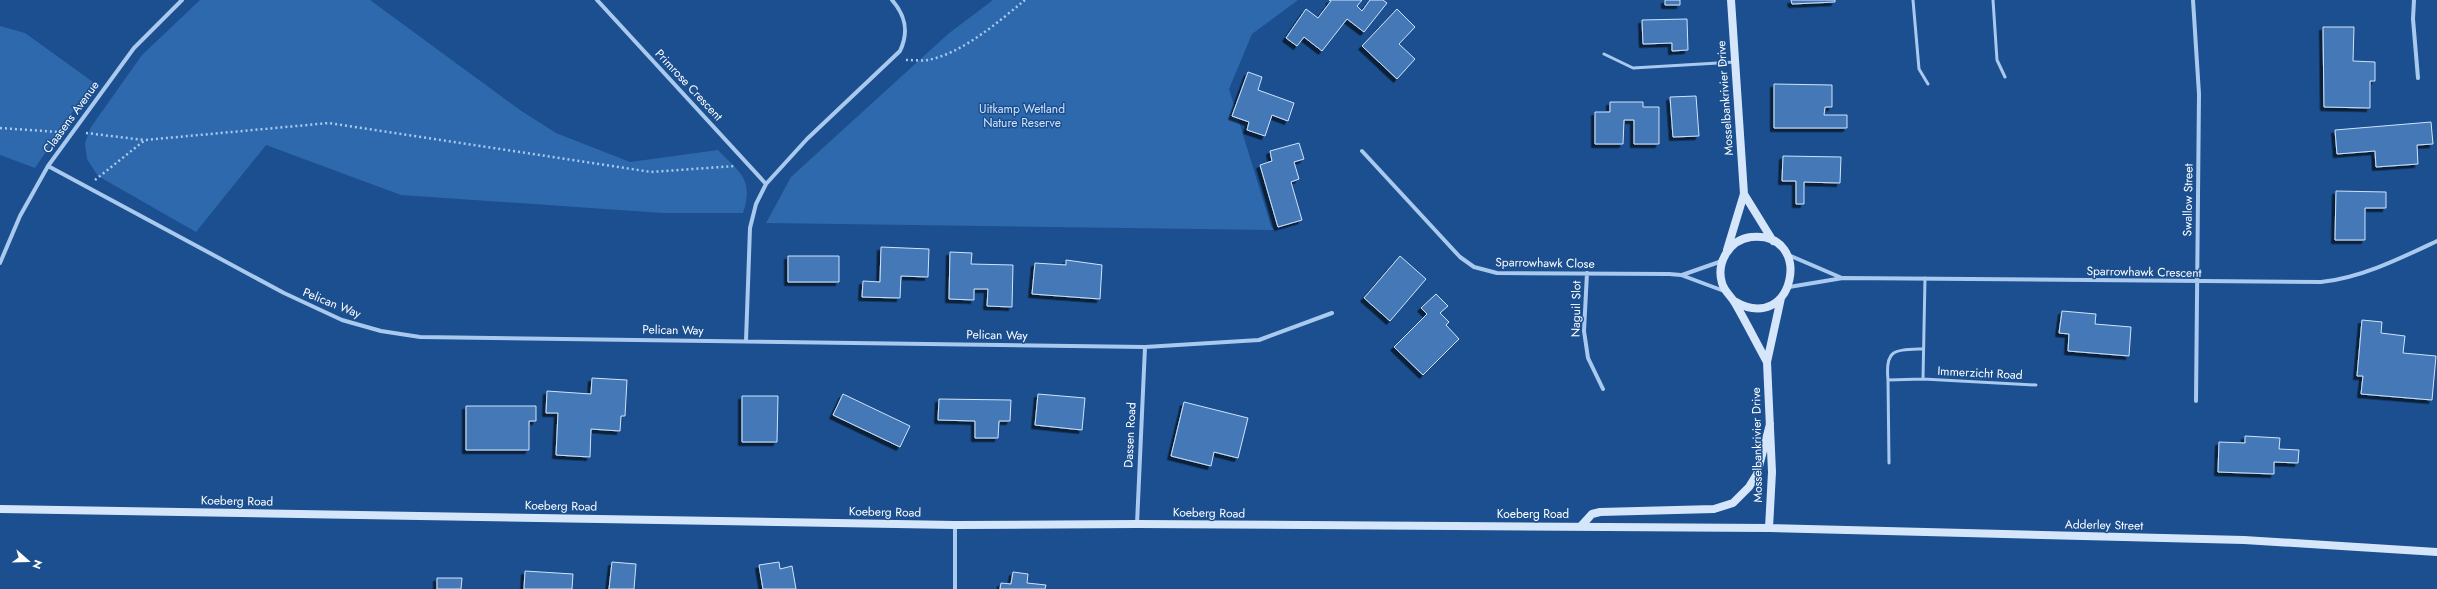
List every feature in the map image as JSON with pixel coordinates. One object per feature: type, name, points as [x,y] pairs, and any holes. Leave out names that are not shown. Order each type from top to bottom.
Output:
[{"type":"main road","name":"Mosselbankrivier Drive","points":[[1731,0],[1744,194],[1727,251],[1722,261],[1720,276],[1725,291],[1734,301],[1767,362]]},
{"type":"main road","name":"Mosselbankrivier Drive","points":[[1734,301],[1749,308],[1758,308],[1774,303],[1781,298],[1789,287],[1792,274],[1786,254],[1773,241],[1744,194]]},
{"type":"main road","name":"Mosselbankrivier Drive","points":[[1727,251],[1737,243],[1748,238],[1765,238],[1773,241]]},
{"type":"main road","name":"Mosselbankrivier Drive","points":[[1769,528],[1772,472],[1767,362],[1781,298]]},
{"type":"main road","points":[[1581,526],[1592,514],[1600,512],[1714,509],[1734,503],[1749,487],[1757,474],[1770,424]]},
{"type":"main road","name":"Koeberg Road","points":[[0,509],[955,525],[1137,524],[1769,528]]},
{"type":"main road","name":"Adderley Street","points":[[1769,528],[1839,532],[2244,540],[2437,552]]},
{"type":"street","name":"Claasens Avenue","points":[[0,263],[20,216],[48,166],[134,48],[182,0]]},
{"type":"street","name":"Primrose Crescent","points":[[597,0],[766,184]]},
{"type":"street","points":[[746,341],[750,228],[756,204],[766,184],[807,139],[894,59],[900,51],[906,32],[903,15],[892,0]]},
{"type":"street","name":"Swallow Street","points":[[2193,0],[2199,94],[2196,401]]},
{"type":"street","points":[[2414,0],[2413,26],[2418,78]]},
{"type":"street","name":"Sparrowhawk Close","points":[[1362,151],[1460,257],[1474,267],[1497,273],[1681,275],[1725,291]]},
{"type":"street","name":"Pelican Way","points":[[48,166],[284,293],[342,320],[382,331],[420,337],[1145,347],[1259,340],[1332,313]]},
{"type":"street","name":"Sparrowhawk Crescent","points":[[1789,287],[1842,278],[2198,283],[2333,281],[2408,255],[2437,241]]},
{"type":"street","name":"Sparrowhawk Crescent","points":[[1786,254],[1842,278]]},
{"type":"street","name":"Sparrowhawk Close","points":[[1681,275],[1722,261]]},
{"type":"street","name":"Naguil Slot","points":[[1587,274],[1584,331],[1588,358],[1603,389]]},
{"type":"street","name":"Dassen Road","points":[[1137,524],[1145,347]]},
{"type":"street","points":[[955,525],[955,589]]},
{"type":"lane","points":[[1913,0],[1919,69],[1928,84]]},
{"type":"lane","points":[[1993,0],[1997,60],[2005,77]]},
{"type":"lane","points":[[1604,54],[1633,68],[1735,62]]},
{"type":"lane","name":"Immerzicht Road","points":[[1923,379],[1922,349],[1925,278]]},
{"type":"lane","points":[[1889,464],[1888,380],[1886,362],[1892,353],[1898,350],[1922,349]]},
{"type":"lane","name":"Immerzicht Road","points":[[1888,380],[1923,379],[2036,385]]},
{"type":"path","points":[[894,59],[927,60],[944,54],[992,27],[1025,0]]},
{"type":"path","points":[[86,187],[145,140],[329,123],[651,172],[750,166]]},
{"type":"green space","points":[[200,0],[370,0],[520,110],[556,133],[630,162],[718,150],[743,177],[746,184],[747,192],[743,213],[663,213],[401,195],[266,145],[196,232],[98,176],[87,159],[85,143],[91,127],[142,55]]},
{"type":"green space","name":"Uitkamp Wetland Nature Reserve","points":[[993,0],[1298,0],[1252,34],[1229,89],[1271,226],[1274,230],[766,223],[791,177],[948,34]]},
{"type":"green space","points":[[0,26],[25,33],[93,82],[35,168],[0,155]]},
{"type":"building","points":[[1329,0],[1362,0],[1357,6],[1362,11],[1370,0],[1383,0],[1387,3],[1364,32],[1347,19],[1322,51],[1304,37],[1297,46],[1286,38],[1306,9],[1318,18],[1331,1]]},
{"type":"building","points":[[1665,0],[1680,0],[1680,5],[1665,5]]},
{"type":"building","points":[[1791,0],[1835,0],[1835,2],[1792,4]]},
{"type":"building","points":[[1397,9],[1415,27],[1399,44],[1415,59],[1397,79],[1362,46]]},
{"type":"building","points":[[1687,19],[1688,50],[1672,51],[1672,43],[1643,44],[1642,20]]},
{"type":"building","points":[[2323,27],[2354,27],[2353,61],[2375,62],[2375,81],[2370,81],[2370,108],[2324,107]]},
{"type":"building","points":[[1248,72],[1262,77],[1258,90],[1294,103],[1288,121],[1272,115],[1265,136],[1247,130],[1249,122],[1232,116]]},
{"type":"building","points":[[1774,84],[1832,85],[1832,107],[1825,107],[1824,115],[1847,115],[1847,128],[1774,128]]},
{"type":"building","points":[[1696,96],[1699,136],[1673,137],[1670,97]]},
{"type":"building","points":[[1610,102],[1643,102],[1643,107],[1659,107],[1659,144],[1634,144],[1634,120],[1624,120],[1623,144],[1595,144],[1595,112],[1610,112]]},
{"type":"building","points":[[2431,122],[2433,144],[2417,145],[2418,164],[2376,167],[2375,151],[2337,154],[2335,130]]},
{"type":"building","points":[[1299,143],[1304,159],[1294,162],[1299,179],[1291,182],[1302,220],[1278,227],[1260,165],[1272,161],[1270,151]]},
{"type":"building","points":[[1783,156],[1841,157],[1840,183],[1804,182],[1804,204],[1796,204],[1796,181],[1782,181]]},
{"type":"building","points":[[2336,191],[2386,192],[2386,208],[2365,208],[2365,240],[2335,240]]},
{"type":"building","points":[[881,247],[929,249],[928,277],[901,276],[900,298],[862,297],[863,281],[880,282]]},
{"type":"building","points":[[950,252],[972,253],[971,264],[1013,265],[1012,307],[987,306],[988,289],[974,289],[974,300],[949,299]]},
{"type":"building","points":[[788,256],[839,256],[839,282],[788,282]]},
{"type":"building","points":[[1400,256],[1426,279],[1390,321],[1364,298]]},
{"type":"building","points":[[1066,260],[1102,265],[1100,299],[1032,294],[1035,263],[1066,265]]},
{"type":"building","points":[[1436,294],[1448,306],[1440,313],[1449,322],[1446,325],[1459,339],[1423,375],[1394,347],[1427,314],[1421,308]]},
{"type":"building","points":[[2062,311],[2096,314],[2095,324],[2131,327],[2129,356],[2068,351],[2069,334],[2059,333]]},
{"type":"building","points":[[2362,320],[2382,322],[2381,333],[2405,336],[2403,353],[2436,356],[2432,400],[2361,394],[2363,376],[2357,376]]},
{"type":"building","points":[[592,378],[627,380],[625,416],[621,416],[620,431],[591,429],[590,457],[556,455],[558,413],[546,413],[547,391],[591,394]]},
{"type":"building","points":[[843,394],[910,426],[900,447],[833,415]]},
{"type":"building","points":[[1038,394],[1085,398],[1082,430],[1035,425]]},
{"type":"building","points":[[742,396],[778,396],[777,442],[742,442]]},
{"type":"building","points":[[939,399],[1011,400],[1010,421],[999,421],[998,438],[975,438],[975,421],[938,420]]},
{"type":"building","points":[[1184,402],[1248,418],[1238,458],[1214,452],[1211,466],[1171,456]]},
{"type":"building","points":[[466,406],[536,406],[536,421],[529,421],[529,450],[466,450]]},
{"type":"building","points":[[2245,436],[2280,438],[2279,449],[2299,450],[2298,463],[2274,462],[2274,474],[2218,472],[2219,442],[2245,443]]},
{"type":"building","points":[[612,562],[636,564],[634,589],[609,589]]},
{"type":"building","points":[[779,562],[780,569],[792,566],[796,589],[763,589],[759,565]]},
{"type":"building","points":[[525,571],[573,574],[572,589],[524,589]]},
{"type":"building","points":[[1013,572],[1028,574],[1027,583],[1046,585],[1045,589],[1000,589],[1001,583],[1011,584]]},
{"type":"building","points":[[437,578],[462,578],[461,589],[437,589]]}]
